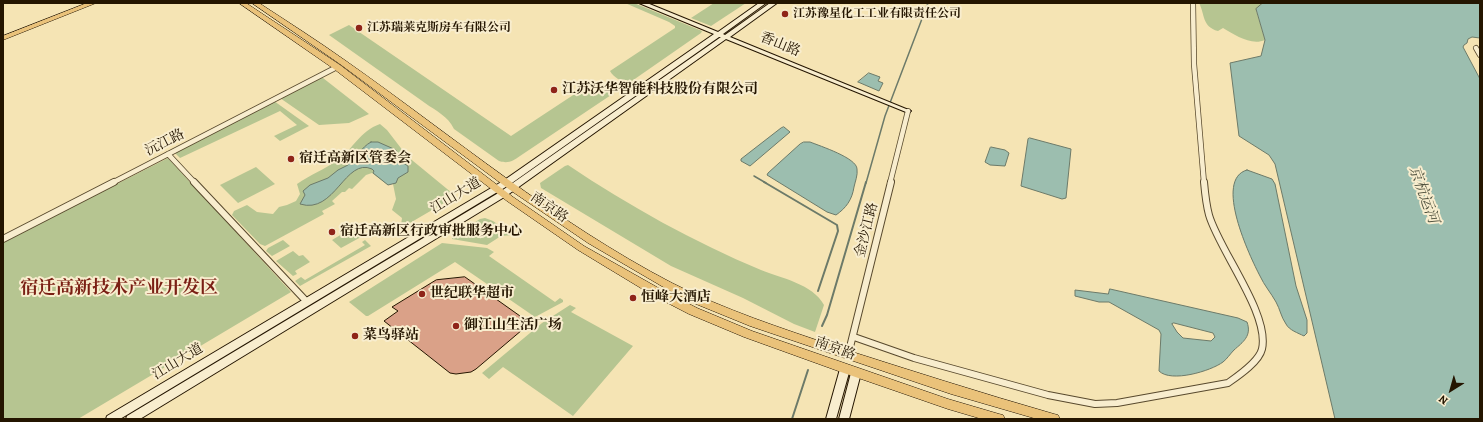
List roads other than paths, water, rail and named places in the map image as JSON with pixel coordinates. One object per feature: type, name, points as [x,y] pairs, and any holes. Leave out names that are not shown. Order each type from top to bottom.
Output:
[{"type":"main road","points":[[3,38],[93,3]]},
{"type":"main road","name":"南京路","points":[[242,3],[337,67],[499,192],[581,248],[658,293],[693,311],[748,334],[844,369],[999,419]]},
{"type":"main road","name":"南京路","points":[[255,3],[343,62],[510,185],[591,241],[668,285],[700,301],[754,323],[875,364],[1000,404],[1054,419]]},
{"type":"street","name":"香山路","points":[[642,3],[908,111]]},
{"type":"street","name":"江山大道","points":[[723,36],[763,3]]},
{"type":"street","name":"江山大道","points":[[131,419],[510,185],[723,36],[774,3]]},
{"type":"street","points":[[854,337],[914,358],[1048,395],[1095,404],[1117,403],[1199,389],[1228,383],[1242,374],[1252,364],[1262,350],[1262,336],[1257,312],[1216,232],[1209,215],[1205,194],[1194,64],[1194,3]]},
{"type":"street","points":[[1478,48],[1480,56]]},
{"type":"street","name":"沅江路","points":[[3,239],[337,67]]},
{"type":"street","name":"金沙江路","points":[[848,355],[854,337],[908,111]]},
{"type":"street","points":[[168,154],[307,302]]},
{"type":"street","name":"江山大道","points":[[111,419],[307,302],[499,192]]},
{"type":"street","points":[[831,419],[844,369]]},
{"type":"street","points":[[844,419],[856,373]]},
{"type":"water","name":"京杭运河","points":[[1263,3],[1480,3],[1480,38],[1472,37],[1468,39],[1467,43],[1463,47],[1480,79],[1480,419],[1335,419],[1275,164],[1269,155],[1239,136],[1230,63],[1261,56],[1265,40],[1256,9]]},
{"type":"water","points":[[869,73],[880,77],[878,81],[883,83],[879,91],[858,82]]},
{"type":"water","points":[[784,127],[790,132],[750,166],[741,161],[741,159]]},
{"type":"water","points":[[1030,138],[1071,149],[1066,198],[1062,199],[1021,186],[1028,139]]},
{"type":"water","points":[[371,142],[378,142],[396,150],[397,159],[408,166],[408,172],[398,178],[396,183],[388,185],[373,173],[374,171],[372,169],[363,168],[354,171],[331,195],[322,201],[312,205],[300,204],[305,195],[303,191],[310,185],[328,178],[338,170],[348,165],[348,161],[355,157]]},
{"type":"water","points":[[804,142],[810,142],[845,157],[855,165],[857,169],[852,196],[843,210],[836,215],[827,212],[767,175]]},
{"type":"water","points":[[991,147],[1005,150],[1009,153],[1005,166],[990,165],[985,162]]},
{"type":"water","points":[[1247,170],[1272,179],[1275,184],[1296,286],[1307,320],[1307,333],[1304,336],[1291,330],[1284,321],[1276,302],[1263,283],[1249,253],[1237,219],[1233,188],[1237,176]]},
{"type":"water","points":[[1110,289],[1238,318],[1247,322],[1247,335],[1246,338],[1223,362],[1210,369],[1181,376],[1165,374],[1159,371],[1161,334],[1159,330],[1109,302],[1099,302],[1075,296],[1075,290],[1108,294]],"holes":[[[1174,323],[1213,333],[1215,337],[1211,341],[1183,338],[1172,324]]]},
{"type":"waterway","points":[[866,183],[885,116],[928,3]]},
{"type":"waterway","points":[[754,176],[766,183]]},
{"type":"waterway","points":[[764,182],[837,225],[838,231],[818,291]]},
{"type":"waterway","points":[[822,326],[827,315],[866,182]]},
{"type":"waterway","points":[[792,419],[808,370]]},
{"type":"place","name":"江苏豫星化工工业有限责任公司","points":[[785,14]]},
{"type":"place","name":"江苏瑞莱克斯房车有限公司","points":[[359,28]]},
{"type":"place","name":"江苏沃华智能科技股份有限公司","points":[[554,90]]},
{"type":"place","name":"宿迁高新区管委会","points":[[291,159]]},
{"type":"place","name":"宿迁高新区行政审批服务中心","points":[[332,232]]},
{"type":"place","name":"世纪联华超市","points":[[422,294]]},
{"type":"place","name":"恒峰大酒店","points":[[633,298]]},
{"type":"place","name":"御江山生活广场","points":[[456,326]]},
{"type":"place","name":"菜鸟驿站","points":[[355,336]]},
{"type":"district","name":"宿迁高新技术产业开发区","points":[[119,289]]}]
